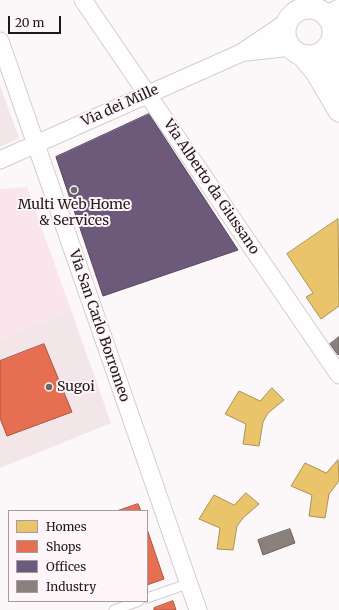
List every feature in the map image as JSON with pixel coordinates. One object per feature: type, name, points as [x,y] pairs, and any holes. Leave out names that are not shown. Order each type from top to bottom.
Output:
[{"type":"street","name":"Via Alberto da Giussano","points":[[83,0],[339,375]]},
{"type":"street","points":[[328,20],[305,9],[290,13],[286,35],[297,51],[316,72],[339,111]]},
{"type":"street","name":"Via dei Mille","points":[[0,160],[241,53],[290,13]]},
{"type":"street","points":[[297,51],[310,56],[318,54],[328,20]]},
{"type":"street","points":[[328,20],[339,97]]},
{"type":"street","name":"Via San Carlo Borromeo","points":[[0,41],[198,610]]},
{"type":"street","name":"Via dei Mille","points":[[241,53],[297,51]]},
{"type":"lane","points":[[148,598],[190,584]]},
{"type":"lane","points":[[114,610],[136,602]]},
{"type":"shaded area","points":[[0,85],[19,138],[0,147]]},
{"type":"shaded area","points":[[27,187],[71,310],[0,339],[0,189]]},
{"type":"shaded area","points":[[71,310],[111,423],[0,468],[0,339]]},
{"type":"building: Homes","points":[[338,219],[339,306],[321,319],[306,297],[313,293],[287,254]]},
{"type":"building: Homes","points":[[272,388],[284,400],[268,413],[263,422],[259,446],[243,444],[246,424],[225,414],[239,391],[260,401]]},
{"type":"building: Homes","points":[[338,460],[339,481],[329,494],[325,518],[309,516],[312,495],[291,486],[305,463],[326,473]]},
{"type":"building: Homes","points":[[246,493],[259,504],[243,518],[237,526],[233,550],[217,549],[220,528],[199,519],[214,495],[234,505]]},
{"type":"building: Shops","points":[[44,344],[72,412],[7,436],[0,418],[0,361]]},
{"type":"building: Shops","points":[[138,504],[141,510],[120,510]]},
{"type":"building: Shops","points":[[148,532],[164,579],[148,585]]},
{"type":"building: Shops","points":[[173,601],[176,610],[154,610],[154,608]]},
{"type":"building: Offices","points":[[149,114],[238,250],[103,296],[56,157]]},
{"type":"building: Industry","points":[[339,337],[339,354],[338,355],[330,344]]},
{"type":"building: Industry","points":[[290,529],[295,543],[263,555],[258,540]]},
{"type":"place","name":"Multi Web Home & Services","points":[[74,190]]},
{"type":"place","name":"Sugoi","points":[[49,387]]}]
